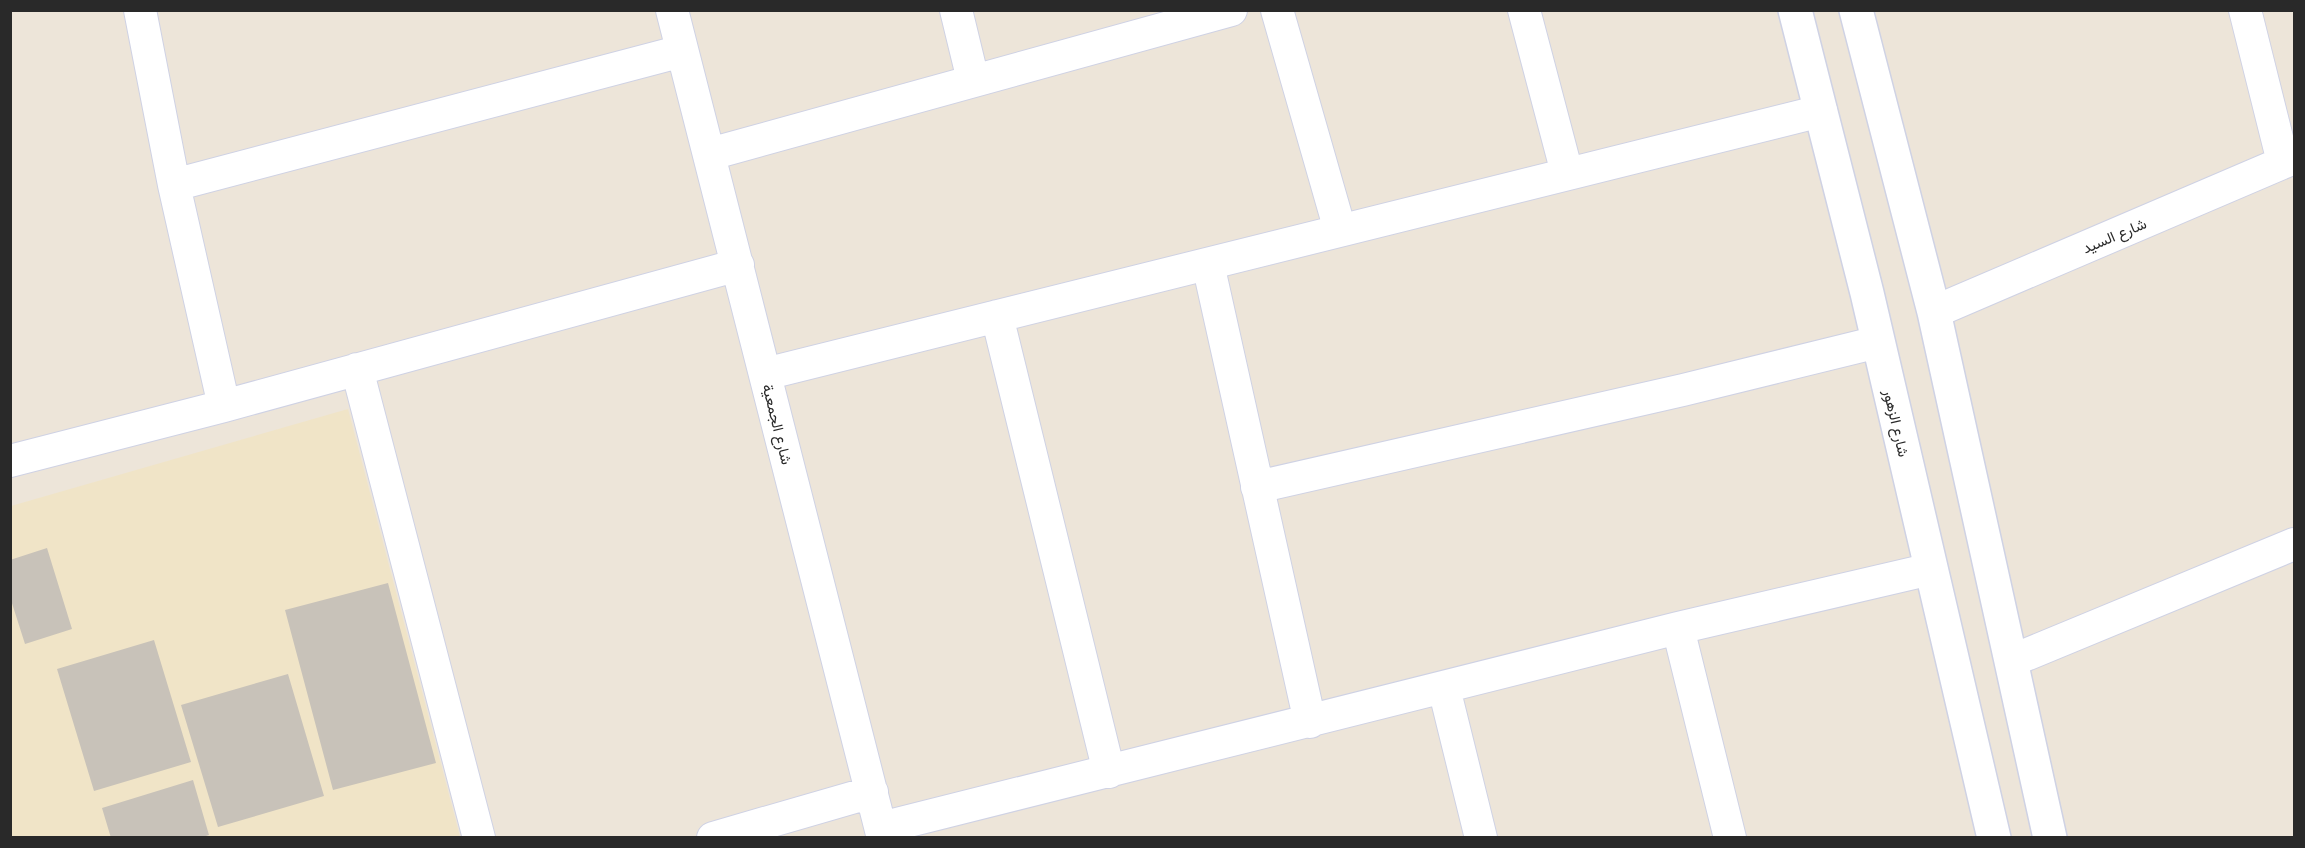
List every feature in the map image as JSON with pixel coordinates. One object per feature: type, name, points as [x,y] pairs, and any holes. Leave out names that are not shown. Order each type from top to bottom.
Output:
[{"type":"main road","name":"شارع الزهور","points":[[1795,10],[1878,342],[1994,837]]},
{"type":"main road","points":[[1856,10],[1934,312],[2050,837]]},
{"type":"street","points":[[140,10],[174,185],[224,406]]},
{"type":"street","name":"شارع الجمعية","points":[[672,10],[882,833]]},
{"type":"street","points":[[956,10],[973,80]]},
{"type":"street","points":[[710,154],[1231,10]]},
{"type":"street","points":[[1277,10],[1340,230]]},
{"type":"street","points":[[1524,10],[1567,173]]},
{"type":"street","points":[[2245,10],[2289,160]]},
{"type":"street","points":[[174,185],[682,51]]},
{"type":"street","points":[[765,374],[1821,111]]},
{"type":"street","name":"شارع السيد","points":[[1934,312],[2289,160]]},
{"type":"street","points":[[1208,264],[1310,722]]},
{"type":"street","points":[[10,461],[224,406],[738,265]]},
{"type":"street","points":[[996,316],[1108,772]]},
{"type":"street","points":[[1257,487],[1683,390],[1878,342]]},
{"type":"street","points":[[357,369],[480,837]]},
{"type":"street","points":[[2011,661],[2295,544]]},
{"type":"street","points":[[882,833],[1108,772],[1678,628],[1931,569]]},
{"type":"street","points":[[1678,628],[1730,837]]},
{"type":"street","points":[[1444,688],[1481,837]]},
{"type":"street","points":[[713,837],[872,792]]},
{"type":"shaded area","points":[[348,409],[460,837],[11,838],[11,506]]},
{"type":"building","points":[[47,548],[72,629],[25,644],[10,597],[10,560]]},
{"type":"building","points":[[388,583],[436,763],[333,790],[285,610]]},
{"type":"building","points":[[154,640],[191,762],[94,791],[57,669]]},
{"type":"building","points":[[288,674],[324,796],[218,827],[181,705]]},
{"type":"building","points":[[193,780],[209,835],[200,838],[111,838],[102,808]]}]
